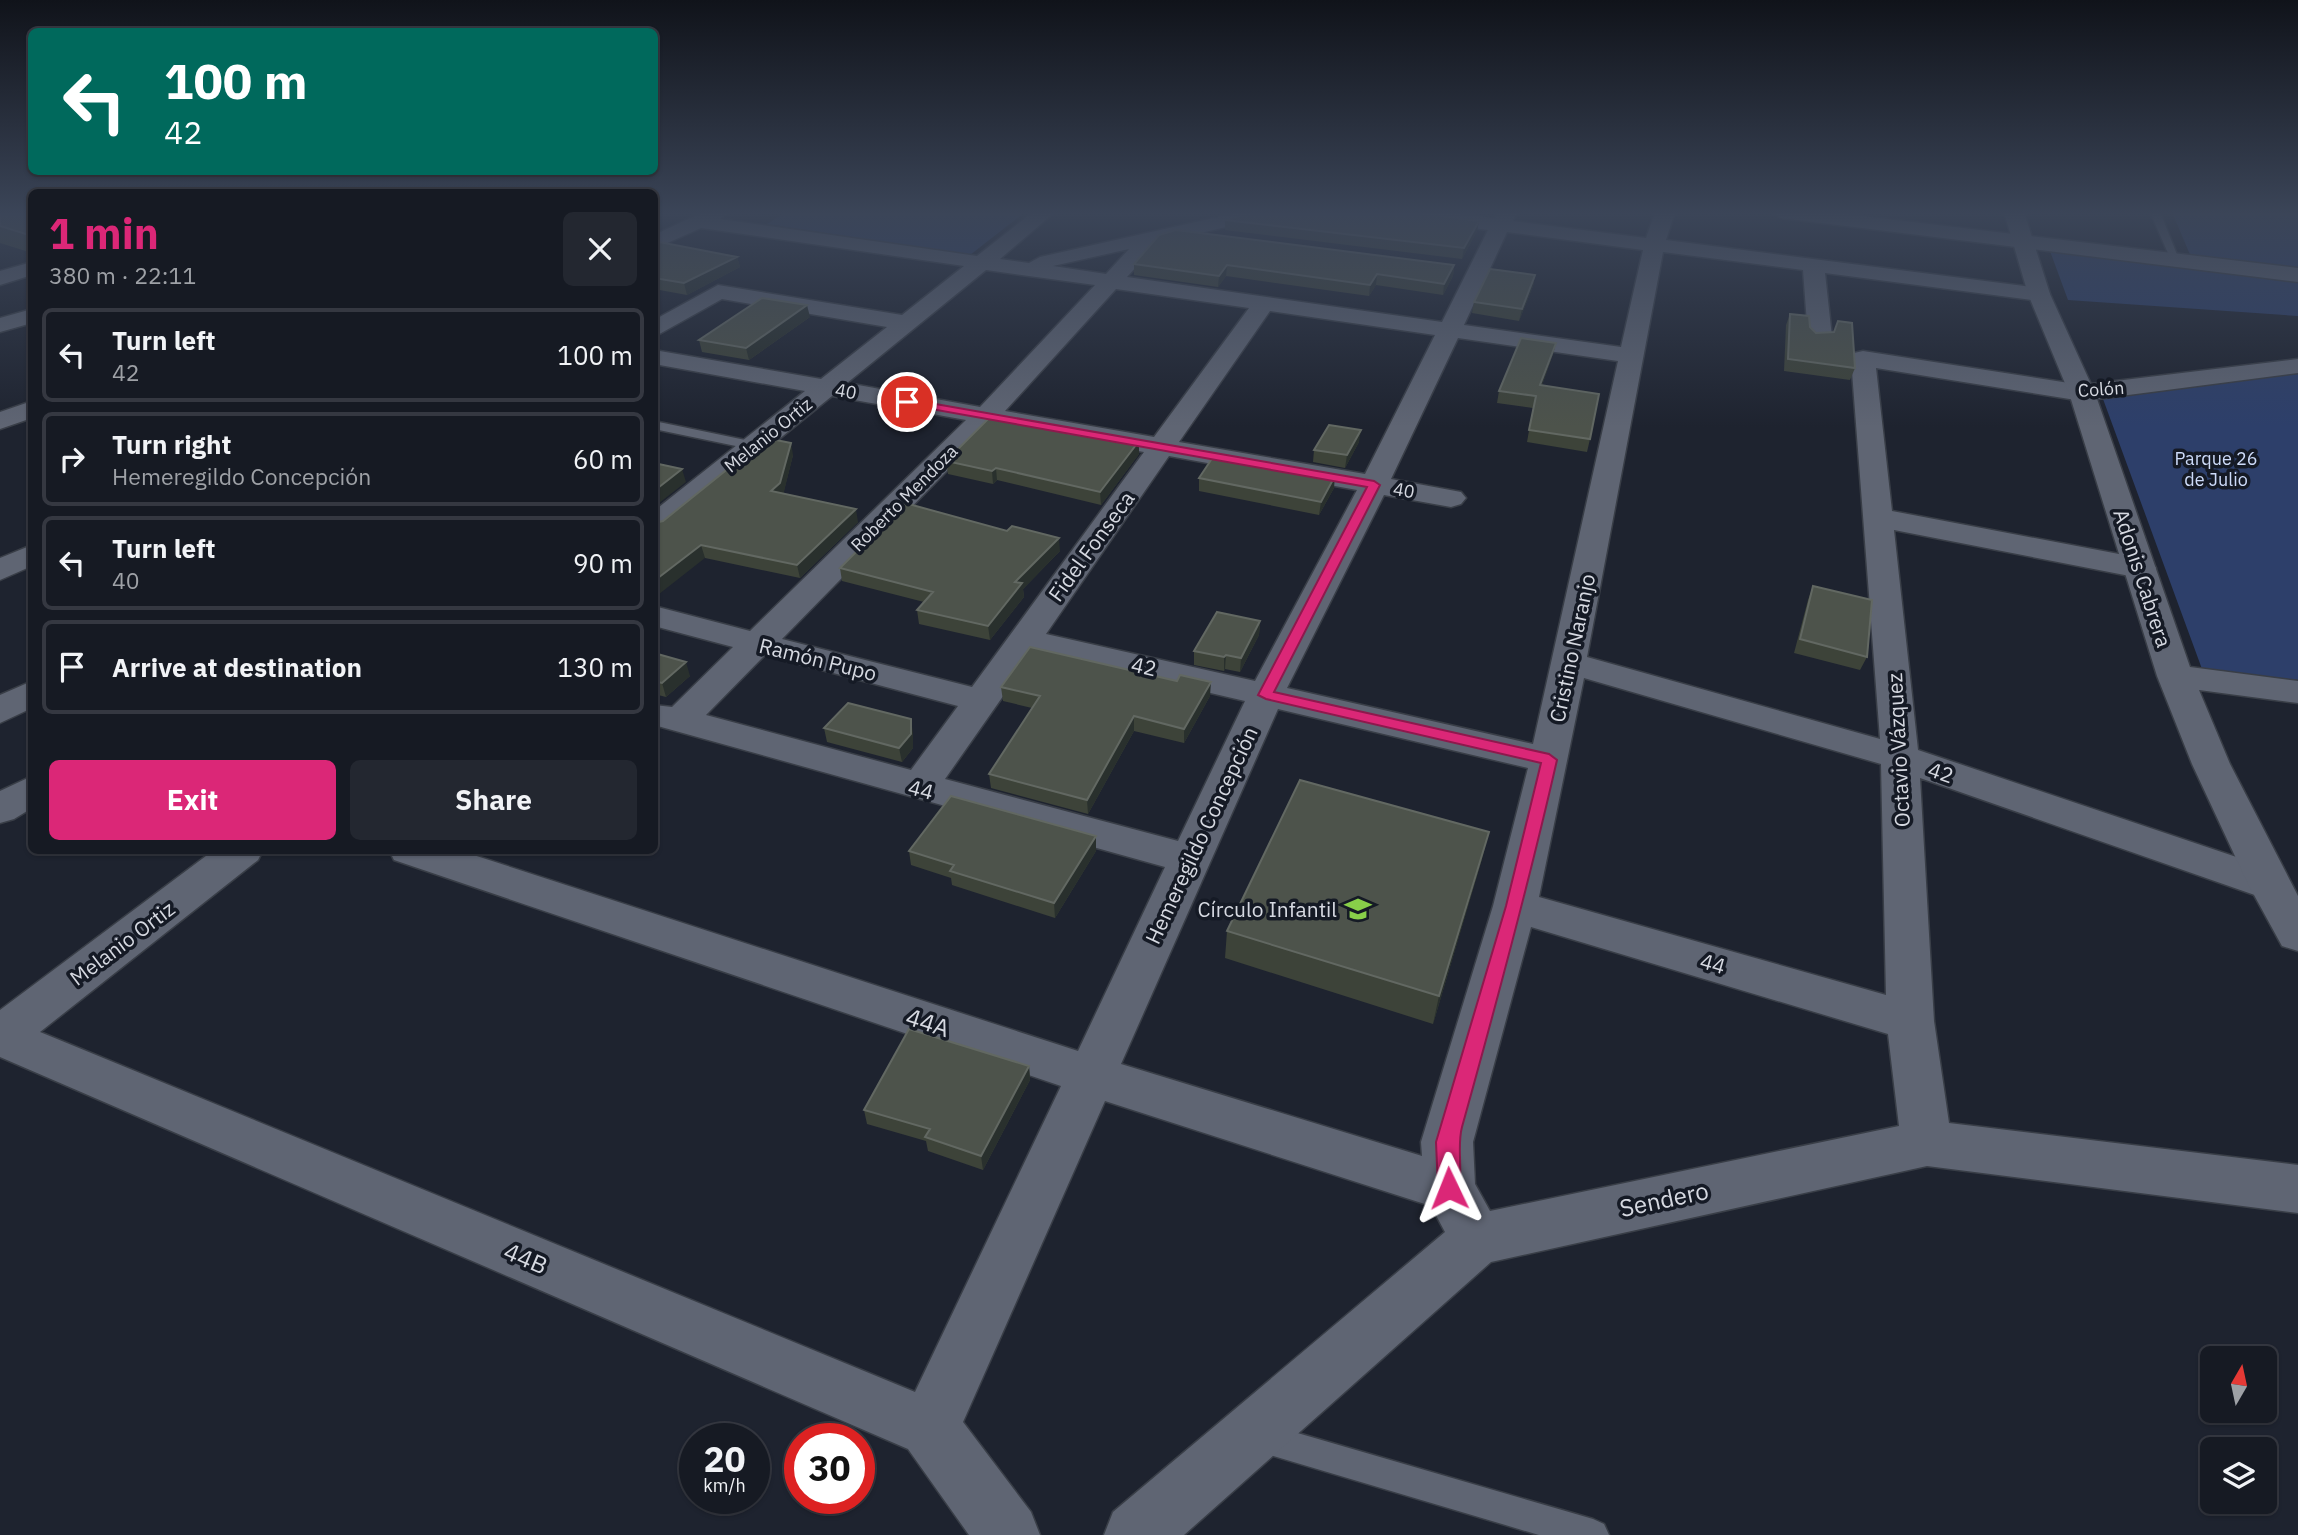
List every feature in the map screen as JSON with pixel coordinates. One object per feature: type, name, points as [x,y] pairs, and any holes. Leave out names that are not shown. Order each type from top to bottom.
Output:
[{"type":"street","name":"Melanio Ortiz","points":[[658,523],[955,284]]},
{"type":"street","name":"Roberto Mendoza","points":[[667,717],[758,644],[986,416],[1109,284]]},
{"type":"street","points":[[1131,284],[1249,293],[1448,330],[1633,356]]},
{"type":"street","name":"Hemeregildo Concepción","points":[[929,1428],[1093,1076],[1189,859],[1266,695],[1374,485],[1448,330],[1465,284]]},
{"type":"street","name":"Cristino Naranjo","points":[[1476,1239],[1449,1188],[1447,1142],[1515,906],[1549,760],[1648,284]]},
{"type":"street","points":[[1815,284],[1820,337]]},
{"type":"street","points":[[1958,284],[2039,294]]},
{"type":"street","name":"Adonis Cabrera","points":[[2036,284],[2082,393],[2175,677],[2211,764],[2269,884],[2298,934]]},
{"type":"street","points":[[658,328],[718,292],[908,323]]},
{"type":"street","name":"Fidel Fonseca","points":[[919,788],[1161,447],[1249,293]]},
{"type":"street","points":[[0,326],[28,317]]},
{"type":"street","name":"40","points":[[658,358],[1451,498]]},
{"type":"street","name":"Colón","points":[[1863,358],[2082,393],[2298,366]]},
{"type":"street","name":"Octavio Vázquez","points":[[1863,358],[1880,518],[1899,757],[1910,1021],[1927,1143]]},
{"type":"street","points":[[0,421],[28,410]]},
{"type":"street","points":[[0,427],[28,435]]},
{"type":"street","points":[[1880,518],[2140,568]]},
{"type":"street","points":[[0,570],[28,556]]},
{"type":"street","name":"Ramón Pupo","points":[[658,617],[981,701]]},
{"type":"street","name":"42","points":[[1024,639],[1549,760]]},
{"type":"street","name":"42","points":[[1568,663],[1899,757],[2269,884]]},
{"type":"street","points":[[2175,677],[2298,692]]},
{"type":"street","points":[[0,711],[28,694]]},
{"type":"street","name":"44","points":[[667,717],[919,788],[1189,859]]},
{"type":"street","points":[[0,809],[28,792]]},
{"type":"street","name":"Melanio Ortiz","points":[[0,1036],[238,854]]},
{"type":"street","name":"44A","points":[[422,854],[1093,1076],[1449,1188]]},
{"type":"street","name":"44","points":[[1515,906],[1910,1021]]},
{"type":"street","name":"44B","points":[[0,1036],[929,1428]]},
{"type":"street","name":"Sendero","points":[[1136,1535],[1476,1239],[1927,1143],[2298,1189]]},
{"type":"street","points":[[929,1428],[1008,1535]]},
{"type":"lane","points":[[658,426],[755,446]]},
{"type":"lane","points":[[1252,1435],[1593,1535]]},
{"type":"green space","points":[[2062,284],[2298,284],[2298,316],[2068,300]]},
{"type":"green space","name":"Parque 26 de Julio","points":[[2298,373],[2298,680],[2202,669],[2103,399]]},
{"type":"building","points":[[1483,284],[1532,284],[1522,309],[1474,302]]},
{"type":"building","points":[[762,298],[807,305],[746,348],[699,340]]},
{"type":"building","points":[[1790,314],[1809,316],[1810,327],[1816,333],[1834,332],[1838,321],[1852,323],[1855,368],[1788,359]]},
{"type":"building","points":[[1521,338],[1556,343],[1540,385],[1599,394],[1590,439],[1529,430],[1536,396],[1499,391]]},
{"type":"building","points":[[990,417],[1071,434],[1074,430],[1139,441],[1100,492],[996,468],[992,471],[946,461]]},
{"type":"building","points":[[1329,425],[1361,430],[1347,455],[1314,450]]},
{"type":"building","points":[[766,438],[791,443],[780,483],[771,491],[856,509],[797,565],[701,545],[658,578],[658,522],[663,521]]},
{"type":"building","points":[[1215,454],[1335,476],[1321,502],[1199,478]]},
{"type":"building","points":[[658,464],[682,469],[658,488]]},
{"type":"building","points":[[905,503],[1007,531],[1012,526],[1059,538],[1015,582],[1022,583],[988,626],[917,610],[933,592],[840,568]]},
{"type":"building","points":[[1813,586],[1872,600],[1867,657],[1800,639]]},
{"type":"building","points":[[1217,612],[1260,621],[1241,658],[1194,651]]},
{"type":"building","points":[[1030,647],[1177,681],[1180,675],[1211,682],[1184,729],[1134,716],[1087,800],[989,774],[1040,696],[1001,687]]},
{"type":"building","points":[[658,654],[686,662],[662,683],[658,682]]},
{"type":"building","points":[[848,703],[911,719],[911,734],[899,748],[824,728]]},
{"type":"building","name":"Círculo Infantil","points":[[1300,780],[1489,832],[1439,996],[1227,931]]},
{"type":"building","points":[[951,796],[1096,836],[1054,903],[950,871],[954,865],[909,851]]},
{"type":"building","points":[[909,1029],[1029,1066],[981,1156],[925,1137],[930,1129],[864,1110]]},
{"type":"place","name":"Círculo Infantil","points":[[1358,909]]},
{"type":"route","points":[[907,402],[1374,485],[1266,695],[1549,760],[1515,906],[1447,1142],[1449,1188]]}]
